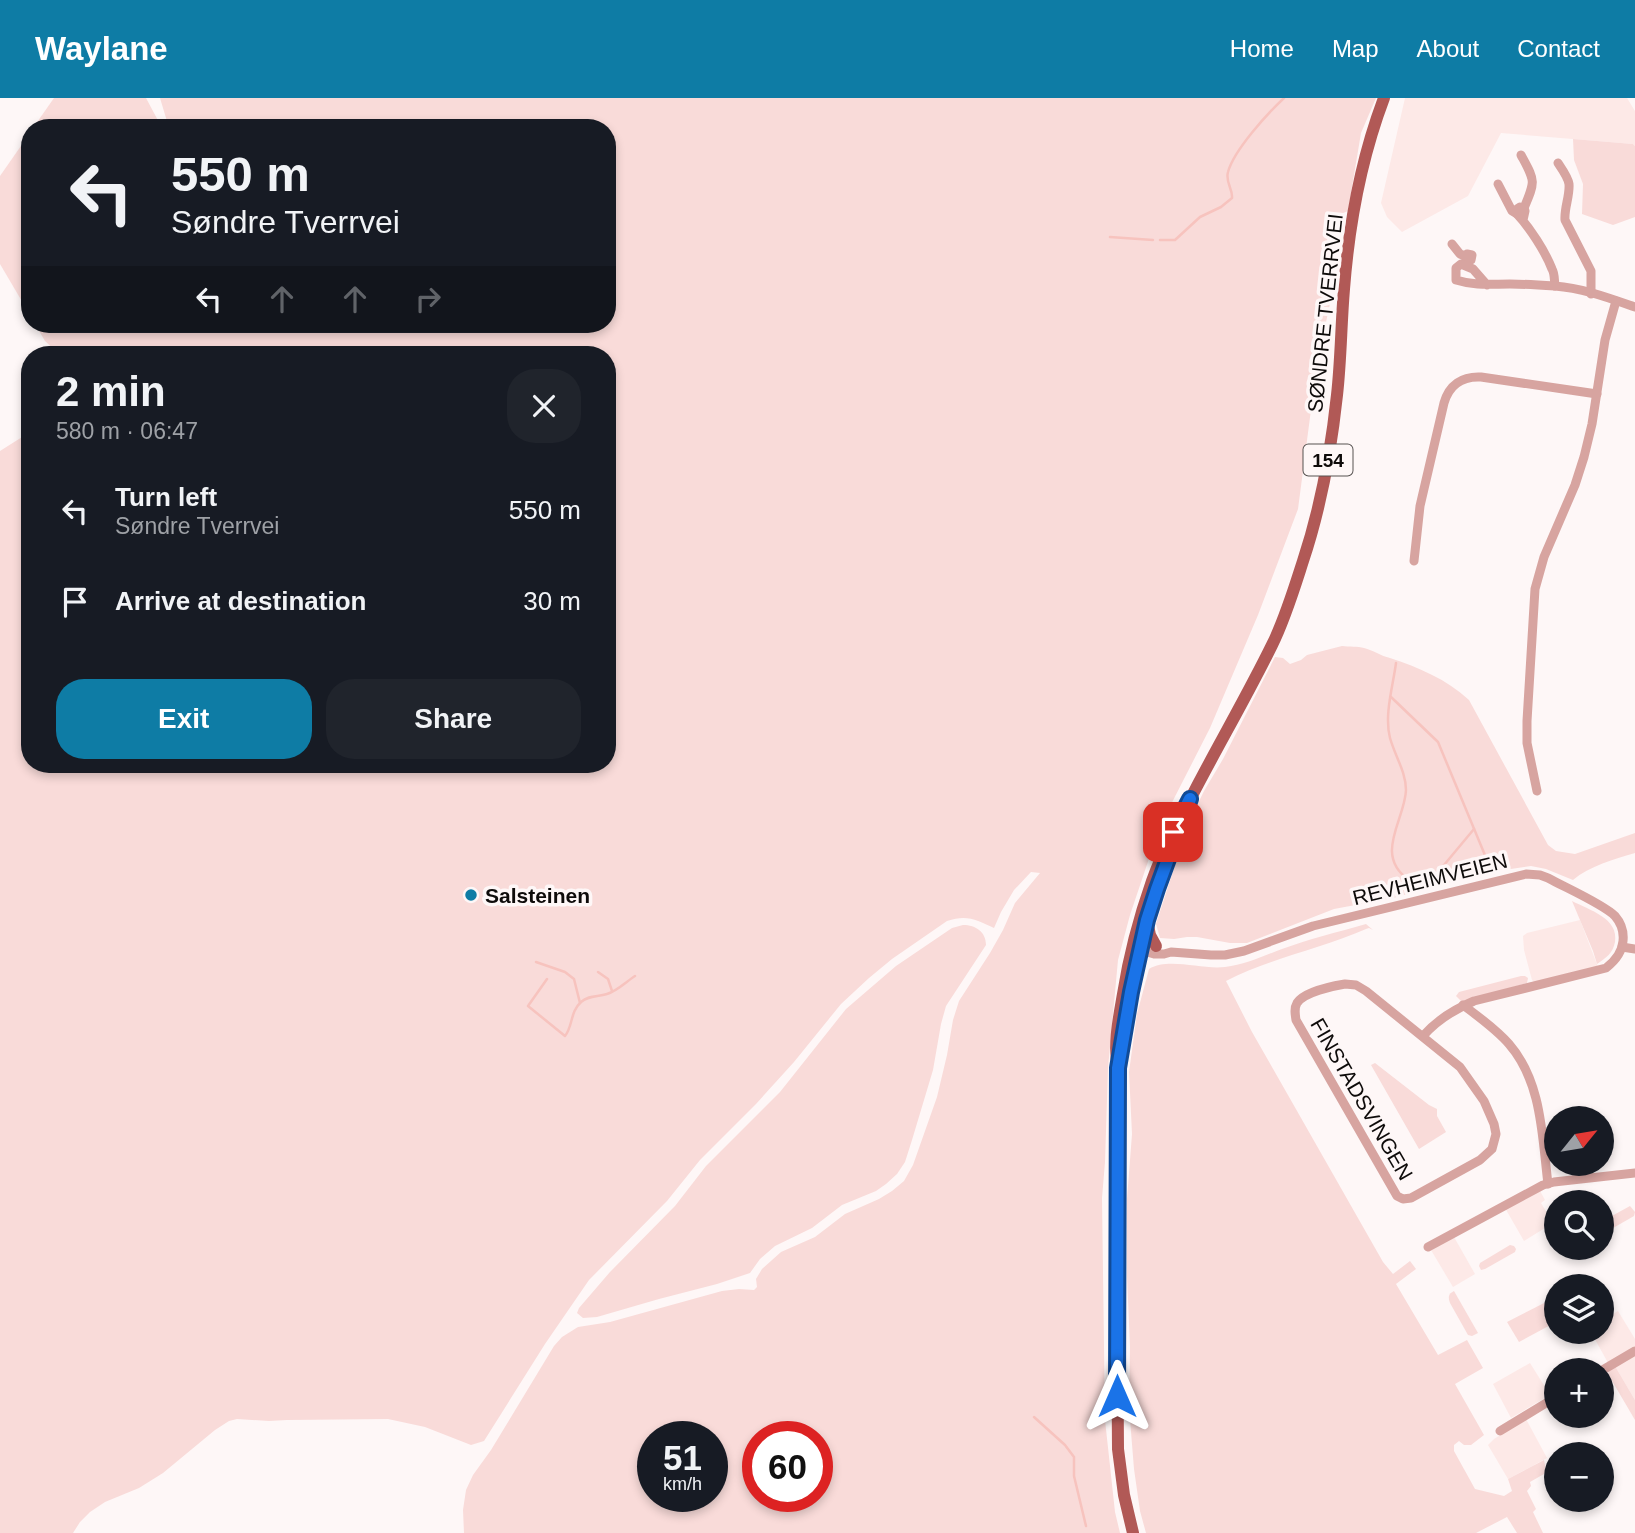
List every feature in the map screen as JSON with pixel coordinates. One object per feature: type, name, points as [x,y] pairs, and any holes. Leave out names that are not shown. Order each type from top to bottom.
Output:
[{"type":"main road","name":"SØNDRE TVERRVEI","points":[[1138,946],[1152,880],[1179,818],[1273,643],[1311,535],[1332,438],[1344,287],[1353,221],[1365,160],[1384,98]]},
{"type":"main road","name":"SØNDRE TVERRVEI","points":[[1133,1533],[1124,1495],[1118,1448],[1118,1028],[1126,973],[1190,799]]},
{"type":"main road","points":[[1147,920],[1156,946]]},
{"type":"street","points":[[1521,155],[1532,174],[1534,184],[1521,214]]},
{"type":"street","points":[[1558,163],[1569,186],[1565,220],[1591,271],[1591,294]]},
{"type":"street","points":[[1497,184],[1512,211],[1521,214],[1553,269],[1555,286]]},
{"type":"street","points":[[1452,244],[1487,285]]},
{"type":"street","points":[[1469,262],[1458,265],[1455,269],[1456,280],[1487,285],[1555,286],[1635,307]]},
{"type":"street","points":[[1537,791],[1527,743],[1535,589],[1544,557],[1581,468],[1590,433],[1605,340],[1616,301]]},
{"type":"street","points":[[1414,561],[1421,499],[1444,403],[1453,386],[1474,376],[1597,394]]},
{"type":"street","name":"REVHEIMVEIEN","points":[[1138,946],[1156,946],[1171,952],[1211,955],[1239,953],[1313,926],[1535,874],[1548,878],[1609,911],[1621,928],[1622,947]]},
{"type":"street","name":"REVHEIMVEIEN","points":[[1138,946],[1154,954],[1171,952]]},
{"type":"street","points":[[1423,1036],[1463,1006],[1483,998],[1589,973],[1608,966],[1618,957],[1622,947],[1635,949]]},
{"type":"street","name":"FINSTADSVINGEN","points":[[1345,984],[1356,985],[1423,1036],[1469,1077],[1492,1116],[1496,1134],[1492,1149],[1480,1160],[1411,1198],[1403,1199],[1397,1195],[1300,1028],[1295,1008],[1301,999],[1315,992],[1345,984]]},
{"type":"street","points":[[1463,1006],[1507,1042],[1526,1071],[1538,1103],[1548,1184]]},
{"type":"street","points":[[1428,1247],[1548,1184],[1635,1173]]},
{"type":"street","points":[[1614,1363],[1635,1351]]},
{"type":"street","points":[[1500,1431],[1544,1404]]},
{"type":"shaded area","points":[[54,98],[146,98],[157,119],[39,119]]},
{"type":"shaded area","points":[[160,98],[1376,98],[1361,133],[1348,211],[1326,220],[1331,299],[1317,364],[1298,509],[1258,615],[1210,728],[1160,826],[1118,960],[1108,1068],[1102,1198],[1105,1420],[1115,1512],[1120,1533],[464,1533],[466,1490],[473,1475],[562,1337],[578,1327],[610,1322],[722,1291],[754,1290],[762,1269],[781,1252],[815,1237],[845,1214],[879,1199],[904,1181],[913,1165],[937,1097],[959,1001],[990,953],[1015,903],[1040,873],[1031,872],[1014,890],[994,928],[966,918],[947,921],[892,959],[841,1004],[756,1104],[700,1160],[667,1201],[589,1280],[484,1441],[471,1445],[425,1427],[388,1419],[237,1419],[215,1430],[163,1473],[90,1512],[73,1533],[0,1533],[0,451],[21,438],[21,773],[616,773],[616,346],[50,346],[40,333],[616,333],[616,119],[166,119]]},
{"type":"shaded area","points":[[1405,98],[1627,98],[1635,111],[1635,146],[1501,133],[1468,196],[1402,232],[1387,217],[1381,203]]},
{"type":"shaded area","points":[[1573,139],[1635,146],[1635,217],[1613,225],[1582,214],[1583,184],[1574,160]]},
{"type":"shaded area","points":[[21,146],[21,300],[0,264],[0,176]]},
{"type":"shaded area","points":[[1342,646],[1367,649],[1422,670],[1442,680],[1469,700],[1548,845],[1556,851],[1575,854],[1635,833],[1635,853],[1594,867],[1573,880],[1531,866],[1504,870],[1477,869],[1458,880],[1393,898],[1334,909],[1247,943],[1197,937],[1160,938],[1156,924],[1189,822],[1275,657],[1283,658],[1290,664],[1307,655]]},
{"type":"shaded area","points":[[1572,901],[1608,921],[1615,934],[1614,946],[1609,955],[1597,964],[1593,951]]},
{"type":"shaded area","points":[[1580,920],[1598,967],[1534,982],[1524,950],[1523,936]]},
{"type":"shaded area","points":[[1366,924],[1373,930],[1366,929],[1260,966],[1226,981],[1252,1032],[1383,1262],[1393,1274],[1410,1261],[1416,1269],[1396,1284],[1438,1355],[1467,1340],[1483,1368],[1455,1384],[1484,1435],[1471,1445],[1464,1445],[1459,1441],[1454,1445],[1454,1451],[1475,1489],[1504,1496],[1512,1491],[1508,1479],[1544,1460],[1544,1474],[1530,1482],[1531,1486],[1527,1491],[1543,1533],[1517,1533],[1507,1517],[1476,1533],[1146,1533],[1134,1469],[1129,1407],[1127,1199],[1132,1134],[1129,1072],[1137,1014],[1149,969],[1166,964],[1232,966]]},
{"type":"shaded area","points":[[963,925],[979,930],[986,945],[946,1006],[933,1070],[905,1162],[897,1174],[876,1191],[842,1205],[812,1228],[775,1246],[760,1259],[750,1273],[597,1317],[583,1318],[577,1313],[610,1272],[675,1206],[706,1166],[780,1092],[846,1009],[896,966],[952,928]]},
{"type":"shaded area","points":[[1521,976],[1528,978],[1527,983],[1465,1001],[1456,996],[1459,992]]},
{"type":"shaded area","points":[[1375,1063],[1437,1109],[1437,1116],[1446,1132],[1419,1149],[1371,1065]]},
{"type":"shaded area","points":[[1539,1189],[1544,1198],[1541,1203],[1544,1208],[1544,1229],[1524,1241],[1505,1208]]},
{"type":"shaded area","points":[[1630,1206],[1635,1212],[1634,1216],[1614,1228],[1614,1215]]},
{"type":"shaded area","points":[[1454,1237],[1475,1274],[1453,1287],[1431,1250]]},
{"type":"shaded area","points":[[1510,1245],[1514,1246],[1515,1252],[1481,1270],[1480,1263]]},
{"type":"shaded area","points":[[1454,1291],[1478,1333],[1472,1336],[1468,1335],[1450,1303],[1449,1296]]},
{"type":"shaded area","points":[[1544,1303],[1544,1328],[1519,1342],[1507,1322]]},
{"type":"shaded area","points":[[1618,1311],[1635,1339],[1635,1348],[1614,1360],[1605,1358],[1598,1344],[1614,1344],[1614,1313]]},
{"type":"shaded area","points":[[1635,1355],[1635,1400],[1615,1366]]},
{"type":"shaded area","points":[[1530,1363],[1544,1385],[1544,1399],[1511,1418],[1493,1384]]},
{"type":"shaded area","points":[[1614,1367],[1635,1400],[1635,1420],[1614,1384]]},
{"type":"shaded area","points":[[1526,1419],[1544,1452],[1544,1460],[1508,1479],[1488,1445]]},
{"type":"waterway","points":[[1160,240],[1175,240],[1200,217],[1221,207],[1232,198],[1227,176],[1231,163],[1252,133],[1284,98]]},
{"type":"waterway","points":[[1110,237],[1153,240]]},
{"type":"waterway","points":[[1396,663],[1388,710],[1388,729],[1406,790],[1394,837],[1393,860],[1398,870],[1411,882],[1429,883],[1474,829]]},
{"type":"waterway","points":[[1391,697],[1438,742],[1494,873]]},
{"type":"waterway","points":[[536,962],[565,972],[574,979],[580,1003]]},
{"type":"waterway","points":[[598,972],[608,979],[612,991]]},
{"type":"waterway","points":[[547,979],[528,1006],[565,1036],[581,1002],[590,997],[611,993],[635,976]]},
{"type":"waterway","points":[[1034,1417],[1065,1445],[1074,1457],[1074,1476],[1086,1526]]},
{"type":"place","name":"Salsteinen","points":[[471,895]]},
{"type":"route","points":[[1117,1396],[1118,1068],[1147,920],[1190,799],[1173,832]]}]
